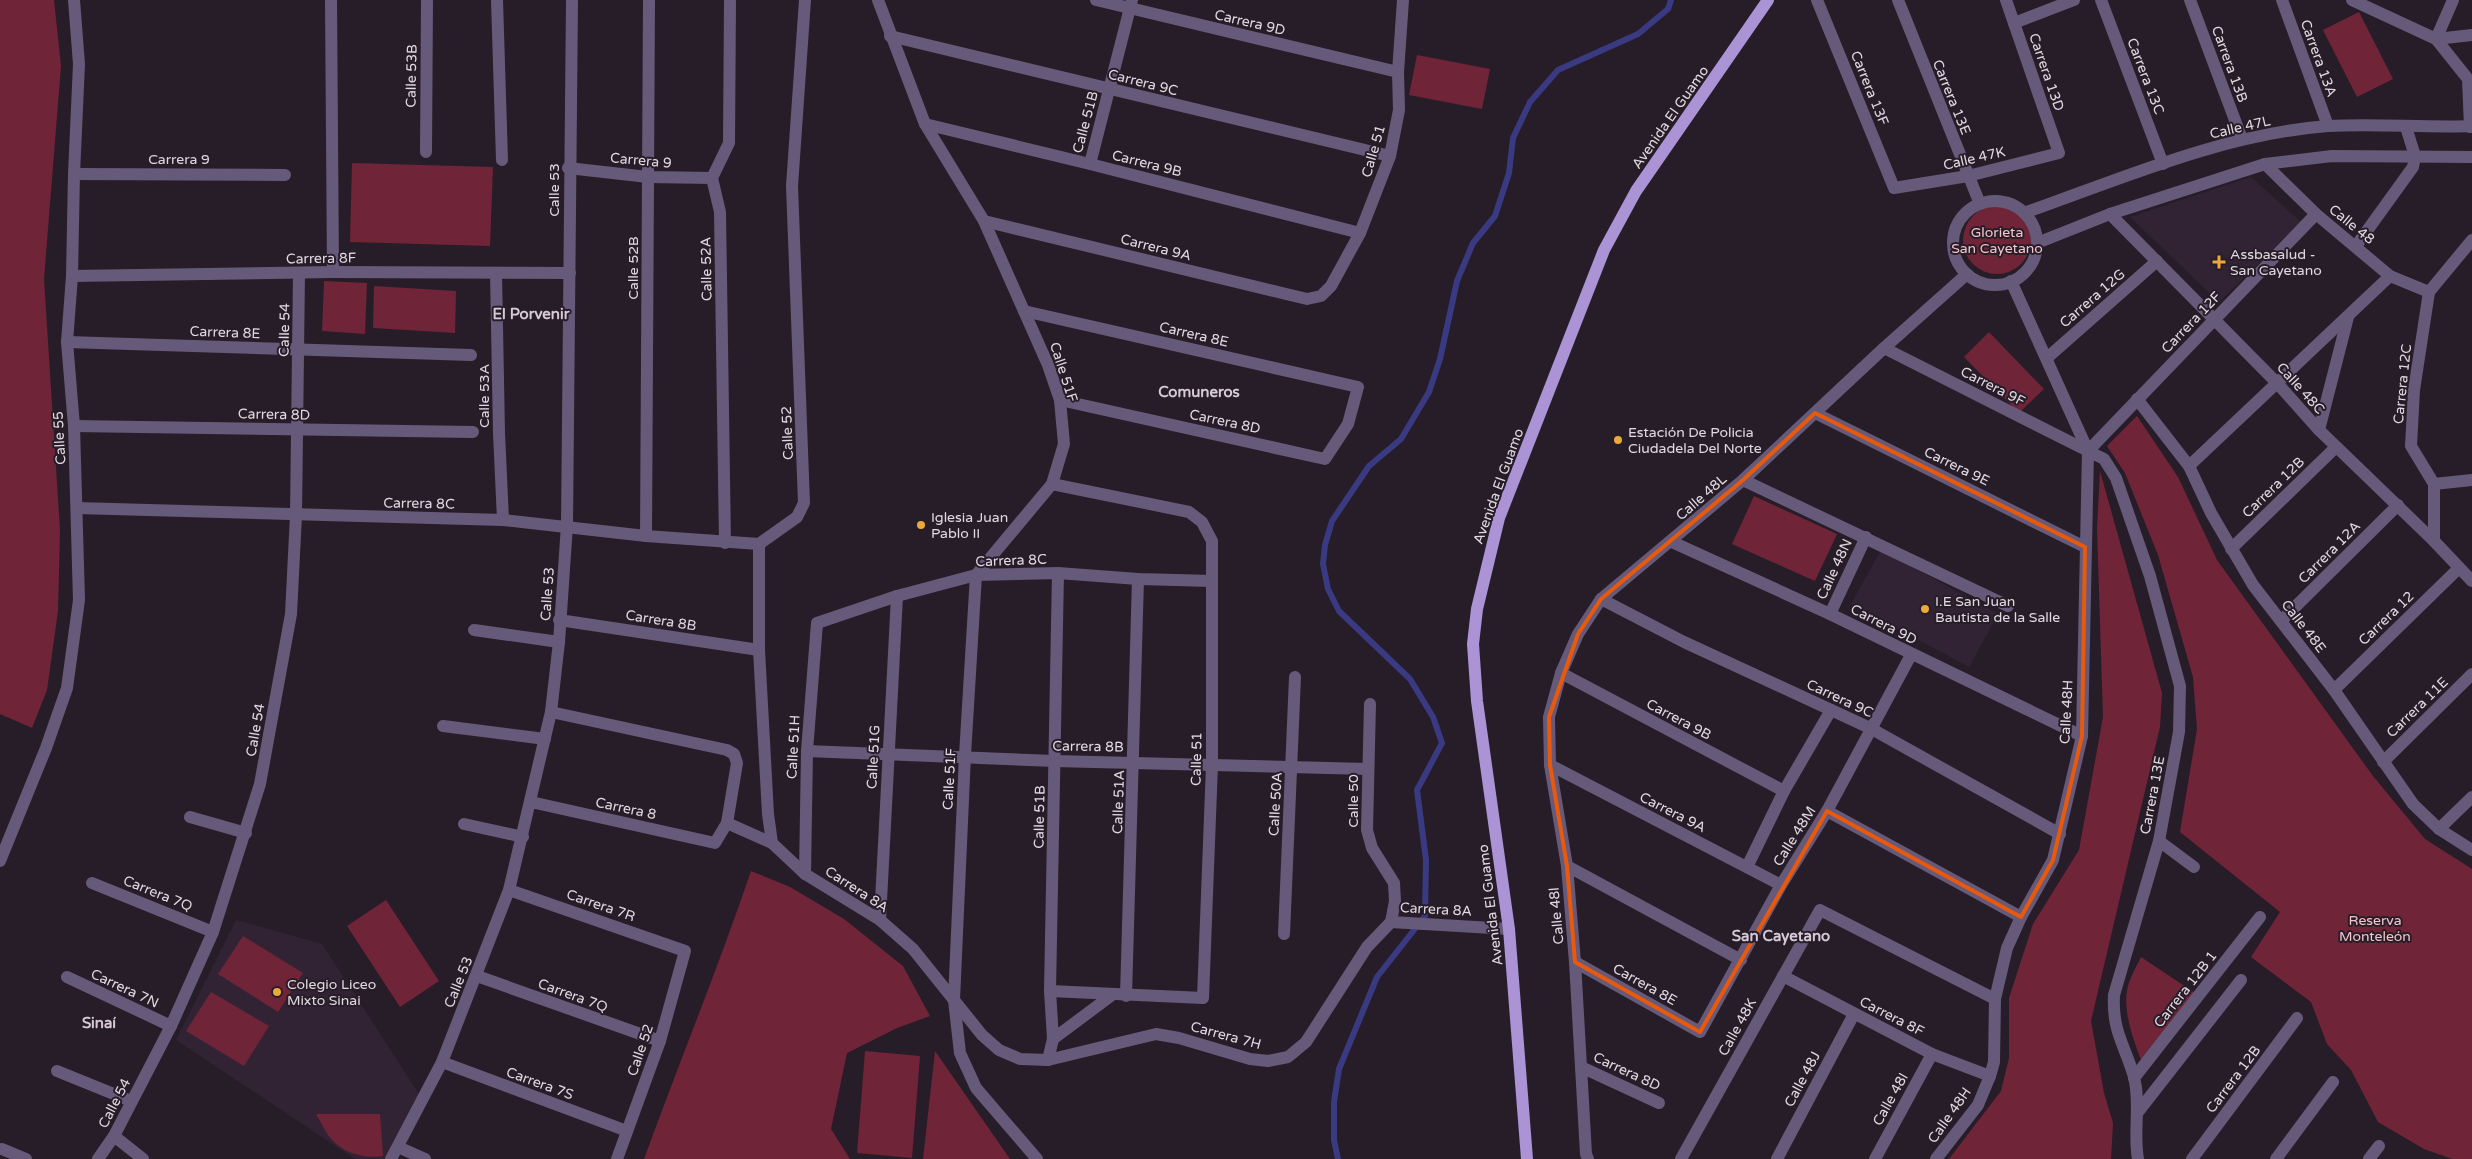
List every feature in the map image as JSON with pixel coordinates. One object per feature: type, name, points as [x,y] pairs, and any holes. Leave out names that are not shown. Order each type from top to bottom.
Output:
[{"type":"main road","name":"Avenida El Guamo","points":[[1527,1159],[1509,929],[1477,702],[1473,644],[1477,609],[1499,518],[1604,250],[1636,191],[1768,0]]},
{"type":"street","name":"Calle 55","points":[[0,862],[46,748],[67,688],[79,600],[74,426],[67,342],[72,276],[79,64],[74,0]]},
{"type":"street","points":[[331,0],[333,272]]},
{"type":"street","name":"Calle 53B","points":[[426,152],[427,0]]},
{"type":"street","points":[[497,0],[502,160]]},
{"type":"street","name":"Calle 53","points":[[391,1159],[442,1062],[509,890],[551,712],[559,642],[567,525],[570,273],[568,168],[572,0]]},
{"type":"street","name":"Calle 52B","points":[[646,536],[650,0]]},
{"type":"street","points":[[712,178],[729,143],[730,0]]},
{"type":"street","name":"Calle 52","points":[[759,544],[797,517],[804,503],[792,186],[806,0]]},
{"type":"street","name":"Calle 51F","points":[[878,0],[924,124],[984,221],[1048,365],[1060,400],[1064,444],[1052,484],[976,574],[965,756],[954,1000]]},
{"type":"street","name":"Carrera 9D","points":[[1096,0],[1131,5],[1398,72]]},
{"type":"street","name":"Calle 51","points":[[1321,296],[1331,286],[1360,234],[1390,156],[1399,110],[1398,72],[1403,0]]},
{"type":"street","name":"Carrera 13F","points":[[1817,0],[1894,188]]},
{"type":"street","name":"Carrera 13E","points":[[1898,0],[1980,204]]},
{"type":"street","name":"Carrera 13D","points":[[2006,0],[2059,153]]},
{"type":"street","points":[[2014,23],[2074,0]]},
{"type":"street","name":"Carrera 13C","points":[[2101,0],[2163,164]]},
{"type":"street","name":"Carrera 13B","points":[[2190,0],[2242,139]]},
{"type":"street","name":"Carrera 13A","points":[[2282,0],[2328,126]]},
{"type":"street","points":[[2352,0],[2372,5],[2436,38],[2470,78],[2471,126]]},
{"type":"street","points":[[2436,38],[2453,0]]},
{"type":"street","name":"Calle 51B","points":[[1090,164],[1131,5]]},
{"type":"street","points":[[2436,38],[2472,35]]},
{"type":"street","name":"Carrera 9C","points":[[890,36],[1390,156]]},
{"type":"street","name":"Carrera 9B","points":[[924,124],[1090,164],[1360,234]]},
{"type":"street","name":"Calle 47L","points":[[2024,213],[2163,164],[2242,139],[2328,126],[2471,126]]},
{"type":"street","points":[[2356,246],[2413,167],[2415,156],[2406,126]]},
{"type":"street","name":"Calle 47K","points":[[1894,188],[1968,176],[2059,153]]},
{"type":"street","points":[[2037,243],[2110,214],[2265,164],[2332,156],[2472,157]]},
{"type":"street","name":"Calle 48","points":[[2265,164],[2316,214],[2390,276],[2429,292]]},
{"type":"street","name":"Carrera 9","points":[[568,168],[648,177],[712,178]]},
{"type":"street","name":"Carrera 9","points":[[74,174],[285,175]]},
{"type":"street","name":"Calle 52A","points":[[712,178],[720,212],[724,543]]},
{"type":"street","points":[[2003,202],[2024,213],[2034,226],[2037,243],[2034,259],[2029,266],[2011,281],[1988,284],[1967,274],[1956,260],[1954,236],[1958,224],[1965,214],[1980,204],[2003,202]]},
{"type":"street","name":"Calle 48C","points":[[2110,214],[2278,384],[2319,430],[2398,505],[2472,581]]},
{"type":"street","name":"Carrera 12F","points":[[2088,451],[2316,214]]},
{"type":"street","name":"Carrera 9A","points":[[984,221],[1307,299],[1321,296]]},
{"type":"street","points":[[2429,292],[2472,240]]},
{"type":"street","name":"Carrera 12G","points":[[2047,358],[2157,261]]},
{"type":"street","name":"Carrera 8F","points":[[72,276],[333,272],[570,273]]},
{"type":"street","name":"Calle 54","points":[[98,1159],[114,1136],[171,1026],[213,932],[260,784],[272,728],[291,614],[296,515],[299,273]]},
{"type":"street","name":"Calle 53A","points":[[496,273],[503,520]]},
{"type":"street","name":"Calle 48L","points":[[1561,673],[1578,634],[1601,599],[1672,542],[1743,480],[1884,348],[1967,274]]},
{"type":"street","points":[[2189,466],[2278,384],[2390,276]]},
{"type":"street","name":"Calle 48H","points":[[1936,1159],[1978,1105],[1990,1076],[1994,1062],[1995,999],[2007,948],[2053,860],[2082,736],[2088,451],[2011,281]]},
{"type":"street","name":"Carrera 12C","points":[[2429,292],[2414,390],[2411,446],[2434,484]]},
{"type":"street","name":"Carrera 8E","points":[[1024,311],[1358,386],[1348,424],[1326,459]]},
{"type":"street","points":[[2319,430],[2348,317]]},
{"type":"street","name":"Carrera 8E","points":[[67,342],[471,355]]},
{"type":"street","name":"Carrera 9F","points":[[1884,348],[2088,451]]},
{"type":"street","name":"Calle 48E","points":[[2137,399],[2189,466],[2231,549],[2253,584],[2334,690],[2413,804],[2439,829],[2472,850]]},
{"type":"street","name":"Carrera 8D","points":[[1060,400],[1326,459]]},
{"type":"street","name":"Carrera 9E","points":[[1815,413],[2085,547]]},
{"type":"street","name":"Carrera 8D","points":[[74,426],[473,432]]},
{"type":"street","name":"Carrera 12B","points":[[2231,549],[2336,447]]},
{"type":"street","name":"Carrera 13E","points":[[2088,451],[2104,459],[2116,478],[2150,576],[2180,686],[2179,732],[2159,841],[2114,995],[2113,1013],[2116,1032],[2134,1078],[2138,1112],[2138,1159]]},
{"type":"street","points":[[1743,480],[2008,606]]},
{"type":"street","points":[[2434,541],[2434,484],[2472,480]]},
{"type":"street","name":"Calle 51","points":[[1052,484],[1189,512],[1202,522],[1212,541],[1212,765],[1203,998],[1126,996]]},
{"type":"street","name":"Carrera 12A","points":[[2281,621],[2398,505]]},
{"type":"street","name":"Carrera 8C","points":[[77,508],[503,520],[567,525],[646,536],[759,544]]},
{"type":"street","name":"Calle 48N","points":[[1830,614],[1866,537]]},
{"type":"street","name":"Carrera 9D","points":[[1672,542],[1830,614],[1911,655],[2082,736]]},
{"type":"street","points":[[759,544],[759,650],[768,814],[772,843]]},
{"type":"street","name":"Carrera 12","points":[[2334,690],[2459,568]]},
{"type":"street","name":"Carrera 8C","points":[[817,623],[897,596],[976,574],[1058,573],[1138,579],[1212,581]]},
{"type":"street","name":"Calle 51B","points":[[1048,1060],[1053,1039],[1050,991],[1058,573]]},
{"type":"street","name":"Calle 51A","points":[[1126,996],[1138,579]]},
{"type":"street","name":"Calle 51G","points":[[880,920],[897,596]]},
{"type":"street","name":"Carrera 9C","points":[[1601,599],[1684,642],[1870,728],[2060,834]]},
{"type":"street","name":"Carrera 8B","points":[[560,620],[759,650]]},
{"type":"street","name":"Calle 51H","points":[[805,874],[807,751],[817,623]]},
{"type":"street","points":[[474,630],[559,642]]},
{"type":"street","name":"Calle 48M","points":[[1700,1032],[1781,886],[1827,811],[1911,655]]},
{"type":"street","name":"Carrera 9B","points":[[1561,673],[1784,790]]},
{"type":"street","name":"Calle 48l","points":[[1561,673],[1549,716],[1550,765],[1567,866],[1575,962],[1586,1154],[1588,1159]]},
{"type":"street","name":"Carrera 11E","points":[[2383,762],[2472,674]]},
{"type":"street","name":"Calle 50A","points":[[1284,934],[1295,677]]},
{"type":"street","name":"Calle 50","points":[[1370,704],[1367,830],[1372,848],[1394,883],[1395,901],[1391,922]]},
{"type":"street","points":[[1747,867],[1784,790],[1831,710]]},
{"type":"street","points":[[551,712],[727,750],[734,754],[737,763],[726,823]]},
{"type":"street","points":[[444,726],[545,740]]},
{"type":"street","name":"Carrera 8B","points":[[807,751],[1055,761],[1134,761],[1368,769]]},
{"type":"street","name":"Carrera 9A","points":[[1550,765],[1781,886]]},
{"type":"street","points":[[2439,829],[2472,797]]},
{"type":"street","name":"Carrera 8","points":[[531,802],[715,843],[726,823]]},
{"type":"street","points":[[1827,811],[2021,918]]},
{"type":"street","points":[[190,817],[246,833]]},
{"type":"street","name":"Carrera 8A","points":[[726,823],[772,843],[805,874],[880,920],[913,949],[982,1035],[999,1050],[1020,1059],[1048,1060]]},
{"type":"street","points":[[464,824],[523,837]]},
{"type":"street","points":[[2159,841],[2194,867]]},
{"type":"street","points":[[1567,866],[1741,960]]},
{"type":"street","name":"Carrera 7Q","points":[[92,883],[213,932]]},
{"type":"street","name":"Carrera 7R","points":[[509,890],[684,949]]},
{"type":"street","name":"Calle 48K","points":[[1681,1159],[1820,910],[1995,999]]},
{"type":"street","name":"Carrera 12B 1","points":[[2134,1078],[2260,918]]},
{"type":"street","name":"Carrera 8A","points":[[1391,922],[1509,929]]},
{"type":"street","name":"Carrera 7H","points":[[1048,1060],[1156,1034],[1179,1038],[1250,1059],[1268,1061],[1288,1057],[1306,1042],[1368,947],[1391,922]]},
{"type":"street","name":"Calle 52","points":[[617,1159],[660,1041],[686,953],[684,949]]},
{"type":"street","name":"Carrera 8E","points":[[1575,962],[1700,1032]]},
{"type":"street","name":"Carrera 7Q","points":[[477,976],[660,1041]]},
{"type":"street","name":"Carrera 8F","points":[[1783,976],[1932,1054],[1990,1076]]},
{"type":"street","name":"Carrera 7N","points":[[67,977],[171,1026]]},
{"type":"street","points":[[2138,1112],[2241,980]]},
{"type":"street","points":[[1050,991],[1126,996]]},
{"type":"street","points":[[1053,1039],[1112,995]]},
{"type":"street","points":[[954,1000],[960,1053],[976,1088],[1037,1159]]},
{"type":"street","name":"Calle 48J","points":[[1777,1159],[1854,1014]]},
{"type":"street","name":"Carrera 12B","points":[[2192,1159],[2297,1018]]},
{"type":"street","name":"Calle 48I","points":[[1874,1159],[1932,1054]]},
{"type":"street","name":"Carrera 7S","points":[[442,1062],[627,1131]]},
{"type":"street","name":"Carrera 8D","points":[[1581,1067],[1660,1103]]},
{"type":"street","points":[[57,1071],[131,1101]]},
{"type":"street","points":[[2276,1159],[2333,1082]]},
{"type":"street","points":[[114,1136],[143,1159]]},
{"type":"street","points":[[398,1146],[425,1159]]},
{"type":"street","points":[[2369,1159],[2379,1146]]},
{"type":"street","points":[[2,1149],[26,1159]]},
{"type":"highlighted area","points":[[1815,413],[2085,547],[2082,736],[2053,860],[2021,917],[1827,811],[1700,1032],[1575,962],[1567,866],[1550,765],[1549,717],[1578,634],[1601,599],[1743,480]]},
{"type":"shaded area","name":"Assbasalud - San Cayetano","points":[[2251,177],[2301,222],[2219,302],[2130,217]]},
{"type":"shaded area","name":"I.E San Juan Bautista de la Salle","points":[[1881,550],[1998,614],[1969,667],[1851,604]]},
{"type":"shaded area","name":"Colegio Liceo Mixto Sinai","points":[[236,920],[322,944],[419,1094],[384,1159],[355,1159],[176,1040]]},
{"type":"green space","points":[[0,0],[54,0],[61,66],[44,279],[60,530],[58,611],[47,690],[32,728],[0,714]]},
{"type":"green space","points":[[2359,12],[2393,79],[2357,97],[2323,30]]},
{"type":"green space","points":[[1417,55],[1490,69],[1482,109],[1409,95]]},
{"type":"green space","points":[[352,163],[493,167],[490,246],[350,242]]},
{"type":"green space","name":"Glorieta San Cayetano","points":[[1997,206],[2010,209],[2021,216],[2028,227],[2031,240],[2028,253],[2021,264],[2010,271],[1997,274],[1984,271],[1973,264],[1966,253],[1963,240],[1966,227],[1973,216],[1984,209]]},
{"type":"green space","points":[[324,281],[367,283],[365,334],[322,331]]},
{"type":"green space","points":[[374,286],[456,291],[455,333],[373,328]]},
{"type":"green space","points":[[1989,332],[2044,389],[2019,413],[1964,357]]},
{"type":"green space","name":"Reserva Monteleón","points":[[2137,416],[2178,477],[2217,560],[2373,776],[2425,839],[2472,869],[2472,1159],[2452,1159],[2424,1149],[2378,1122],[2351,1070],[2327,1044],[2311,1002],[2251,957],[2280,912],[2180,832],[2197,729],[2193,677],[2158,555],[2125,473],[2107,446]]},
{"type":"green space","points":[[2100,471],[2162,693],[2160,727],[2091,1021],[2104,1093],[2113,1123],[2111,1159],[1949,1159],[2001,1091],[2009,1058],[2009,998],[2033,924],[2079,850],[2103,717],[2097,529]]},
{"type":"green space","points":[[1754,496],[1837,534],[1815,581],[1732,544]]},
{"type":"green space","points":[[751,871],[790,887],[844,919],[903,966],[930,1016],[897,1028],[847,1053],[831,1129],[850,1159],[644,1159],[725,943]]},
{"type":"green space","points":[[386,900],[439,981],[400,1007],[347,926]]},
{"type":"green space","points":[[243,936],[303,973],[278,1012],[218,974]]},
{"type":"green space","points":[[2141,957],[2195,993],[2141,1060],[2129,1024],[2126,1005],[2129,983]]},
{"type":"green space","points":[[211,992],[269,1026],[244,1066],[186,1031]]},
{"type":"green space","points":[[865,1051],[920,1056],[912,1158],[857,1153]]},
{"type":"green space","points":[[935,1051],[1010,1159],[923,1159]]},
{"type":"green space","points":[[316,1114],[380,1114],[383,1156],[357,1155],[344,1149],[330,1138]]},
{"type":"waterway","points":[[1338,1159],[1334,1140],[1334,1102],[1339,1069],[1377,977],[1425,916],[1426,860],[1417,790],[1442,743],[1433,717],[1410,679],[1339,611],[1328,589],[1323,564],[1325,545],[1332,521],[1369,466],[1401,439],[1429,392],[1440,359],[1457,281],[1473,243],[1495,216],[1509,173],[1513,138],[1530,102],[1558,70],[1638,34],[1668,9],[1671,0]]},
{"type":"place","name":"Assbasalud - San Cayetano","points":[[2219,262]]},
{"type":"place","name":"Estación De Policia Ciudadela Del Norte","points":[[1618,440]]},
{"type":"place","name":"Iglesia Juan Pablo II","points":[[921,525]]},
{"type":"place","name":"I.E San Juan Bautista de la Salle","points":[[1925,609]]},
{"type":"place","name":"Colegio Liceo Mixto Sinai","points":[[277,992]]},
{"type":"district","name":"El Porvenir","points":[[531,314]]},
{"type":"district","name":"Comuneros","points":[[1199,392]]},
{"type":"district","name":"San Cayetano","points":[[1781,936]]},
{"type":"district","name":"Sinaí","points":[[99,1023]]}]
